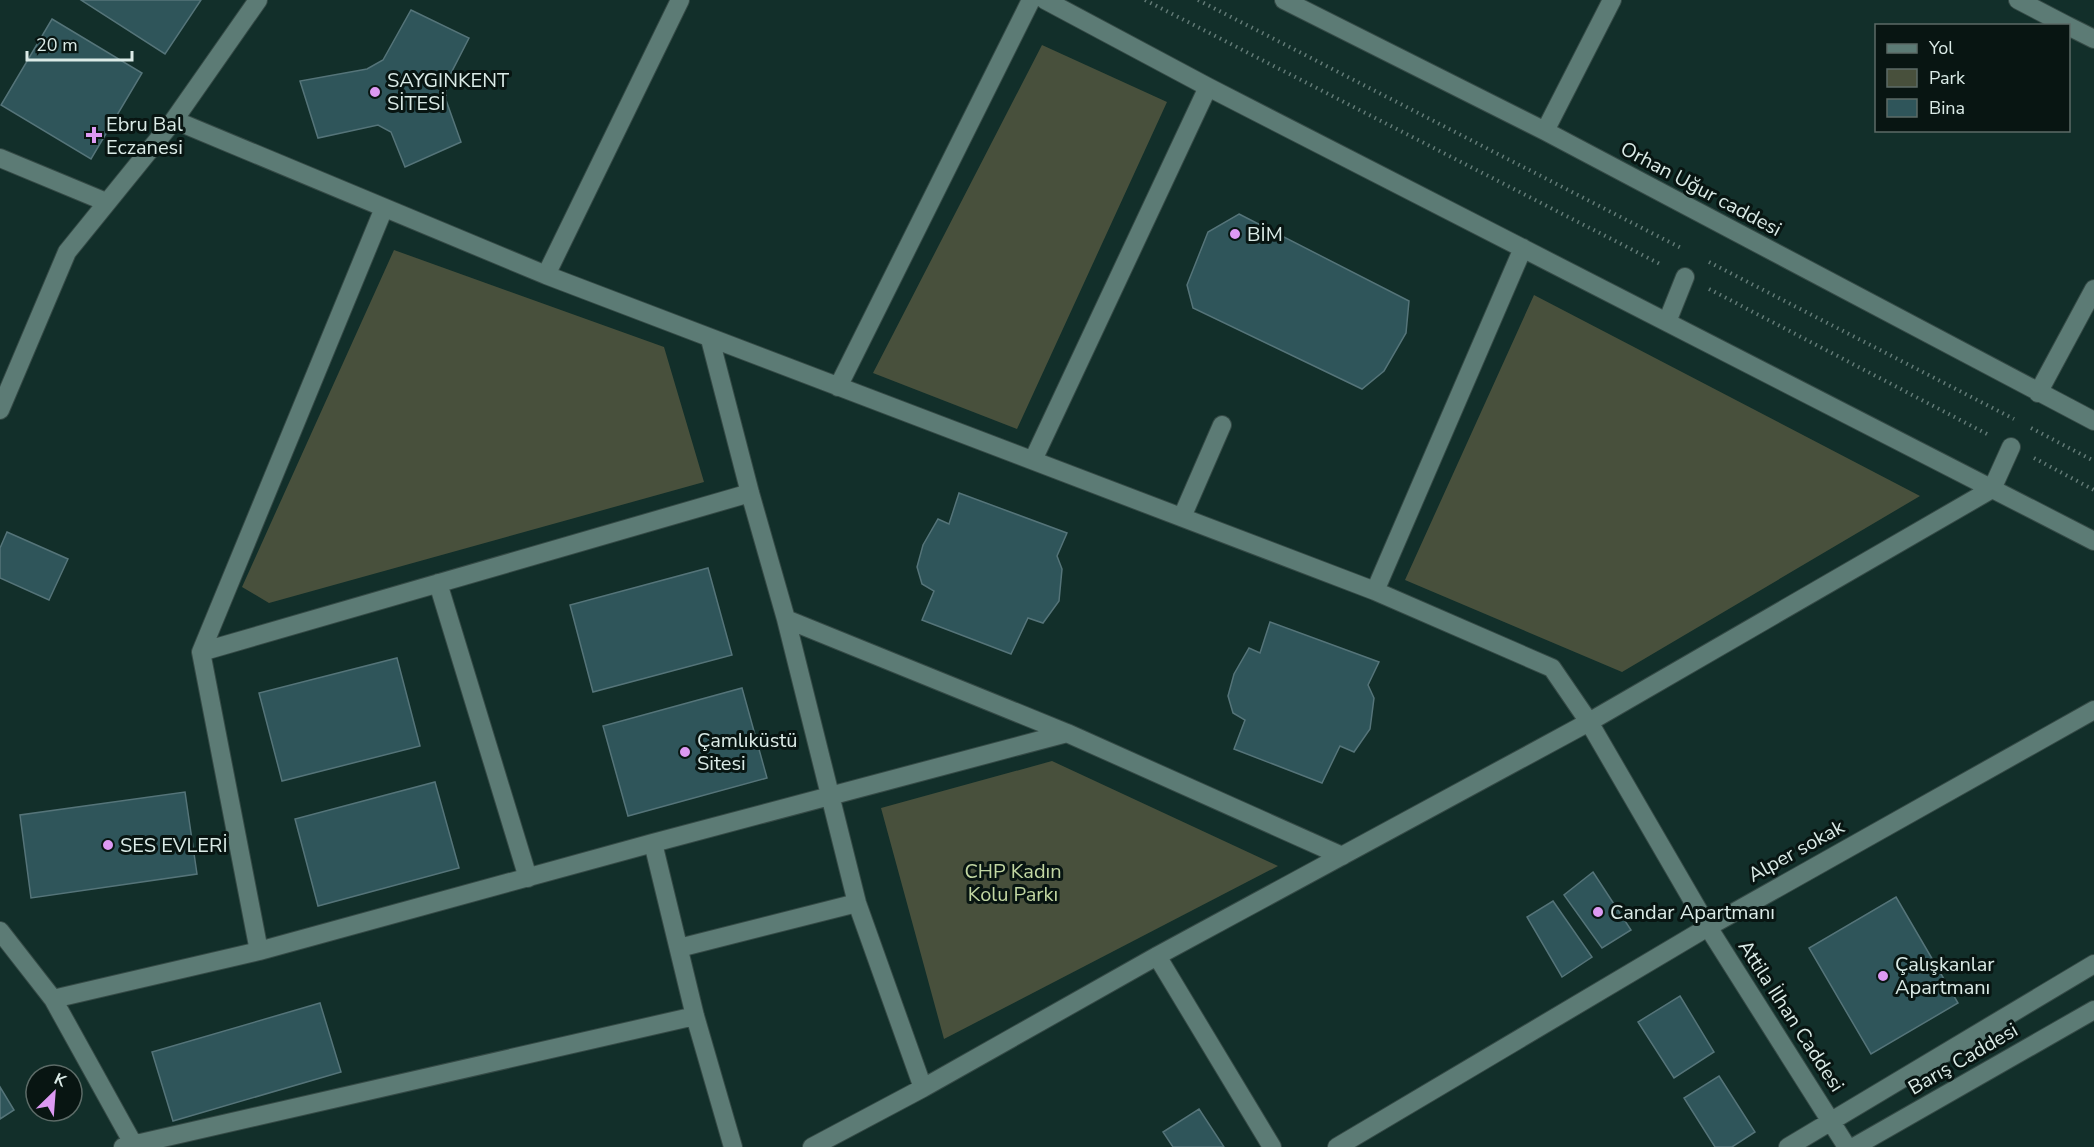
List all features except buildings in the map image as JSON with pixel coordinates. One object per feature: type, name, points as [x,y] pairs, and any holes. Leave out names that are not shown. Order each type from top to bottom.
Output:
[{"type":"street","points":[[0,410],[67,252],[174,120],[258,0]]},
{"type":"street","points":[[546,275],[680,0]]},
{"type":"street","points":[[838,387],[1031,0]]},
{"type":"street","points":[[1045,0],[1208,87],[2094,541]]},
{"type":"street","name":"Orhan Uğur caddesi","points":[[1284,0],[1545,131],[2094,421]]},
{"type":"street","points":[[1545,131],[1612,0]]},
{"type":"street","points":[[2018,0],[2064,24]]},
{"type":"street","points":[[2070,27],[2094,39]]},
{"type":"street","points":[[1033,460],[1208,87]]},
{"type":"street","name":"Attila İlhan Caddesi","points":[[174,120],[546,275],[1375,591],[1552,668],[1589,722],[1708,927],[1846,1147]]},
{"type":"street","points":[[0,158],[106,202]]},
{"type":"street","points":[[259,951],[201,652],[384,208]]},
{"type":"street","points":[[1375,591],[1523,248]]},
{"type":"street","points":[[1667,322],[1685,277]]},
{"type":"street","points":[[2038,393],[2094,289]]},
{"type":"street","points":[[710,339],[786,619],[857,903],[923,1088]]},
{"type":"street","points":[[1182,517],[1222,425]]},
{"type":"street","points":[[812,1147],[923,1088],[1157,956],[1589,722],[1992,489],[2011,447]]},
{"type":"street","points":[[201,652],[750,492]]},
{"type":"street","points":[[438,583],[528,878]]},
{"type":"street","points":[[786,619],[1067,733],[1342,856]]},
{"type":"street","name":"Alper sokak","points":[[1337,1147],[1708,927],[2094,710]]},
{"type":"street","points":[[53,999],[259,951],[1067,733]]},
{"type":"street","points":[[653,843],[695,1016],[733,1147]]},
{"type":"street","points":[[679,948],[857,903]]},
{"type":"street","points":[[0,931],[53,999],[131,1146],[695,1016]]},
{"type":"street","points":[[1157,956],[1272,1147]]},
{"type":"street","name":"Barış Caddesi","points":[[1788,1147],[2094,964]]},
{"type":"street","name":"Barış Caddesi","points":[[1854,1147],[2094,1010]]},
{"type":"path","points":[[1144,0],[1685,277],[2094,490]]},
{"type":"path","points":[[1198,0],[1692,253]]},
{"type":"path","points":[[1702,259],[2020,422]]},
{"type":"path","points":[[2030,428],[2094,461]]},
{"type":"green space","points":[[1042,45],[1167,102],[1017,429],[873,373]]},
{"type":"green space","points":[[394,250],[664,347],[704,482],[269,603],[242,587]]},
{"type":"green space","points":[[1534,295],[1920,496],[1622,672],[1405,580]]},
{"type":"green space","name":"CHP Kadın Kolu Parkı","points":[[1052,761],[1278,866],[944,1039],[881,808]]},
{"type":"place","name":"SAYGINKENT SİTESİ","points":[[375,92]]},
{"type":"place","name":"Ebru Bal Eczanesi","points":[[94,135]]},
{"type":"place","name":"BİM","points":[[1235,234]]},
{"type":"place","name":"Çamlıküstü Sitesi","points":[[685,752]]},
{"type":"place","name":"SES EVLERİ","points":[[108,845]]},
{"type":"place","name":"Candar Apartmanı","points":[[1598,912]]},
{"type":"place","name":"Çalışkanlar Apartmanı","points":[[1883,976]]}]
